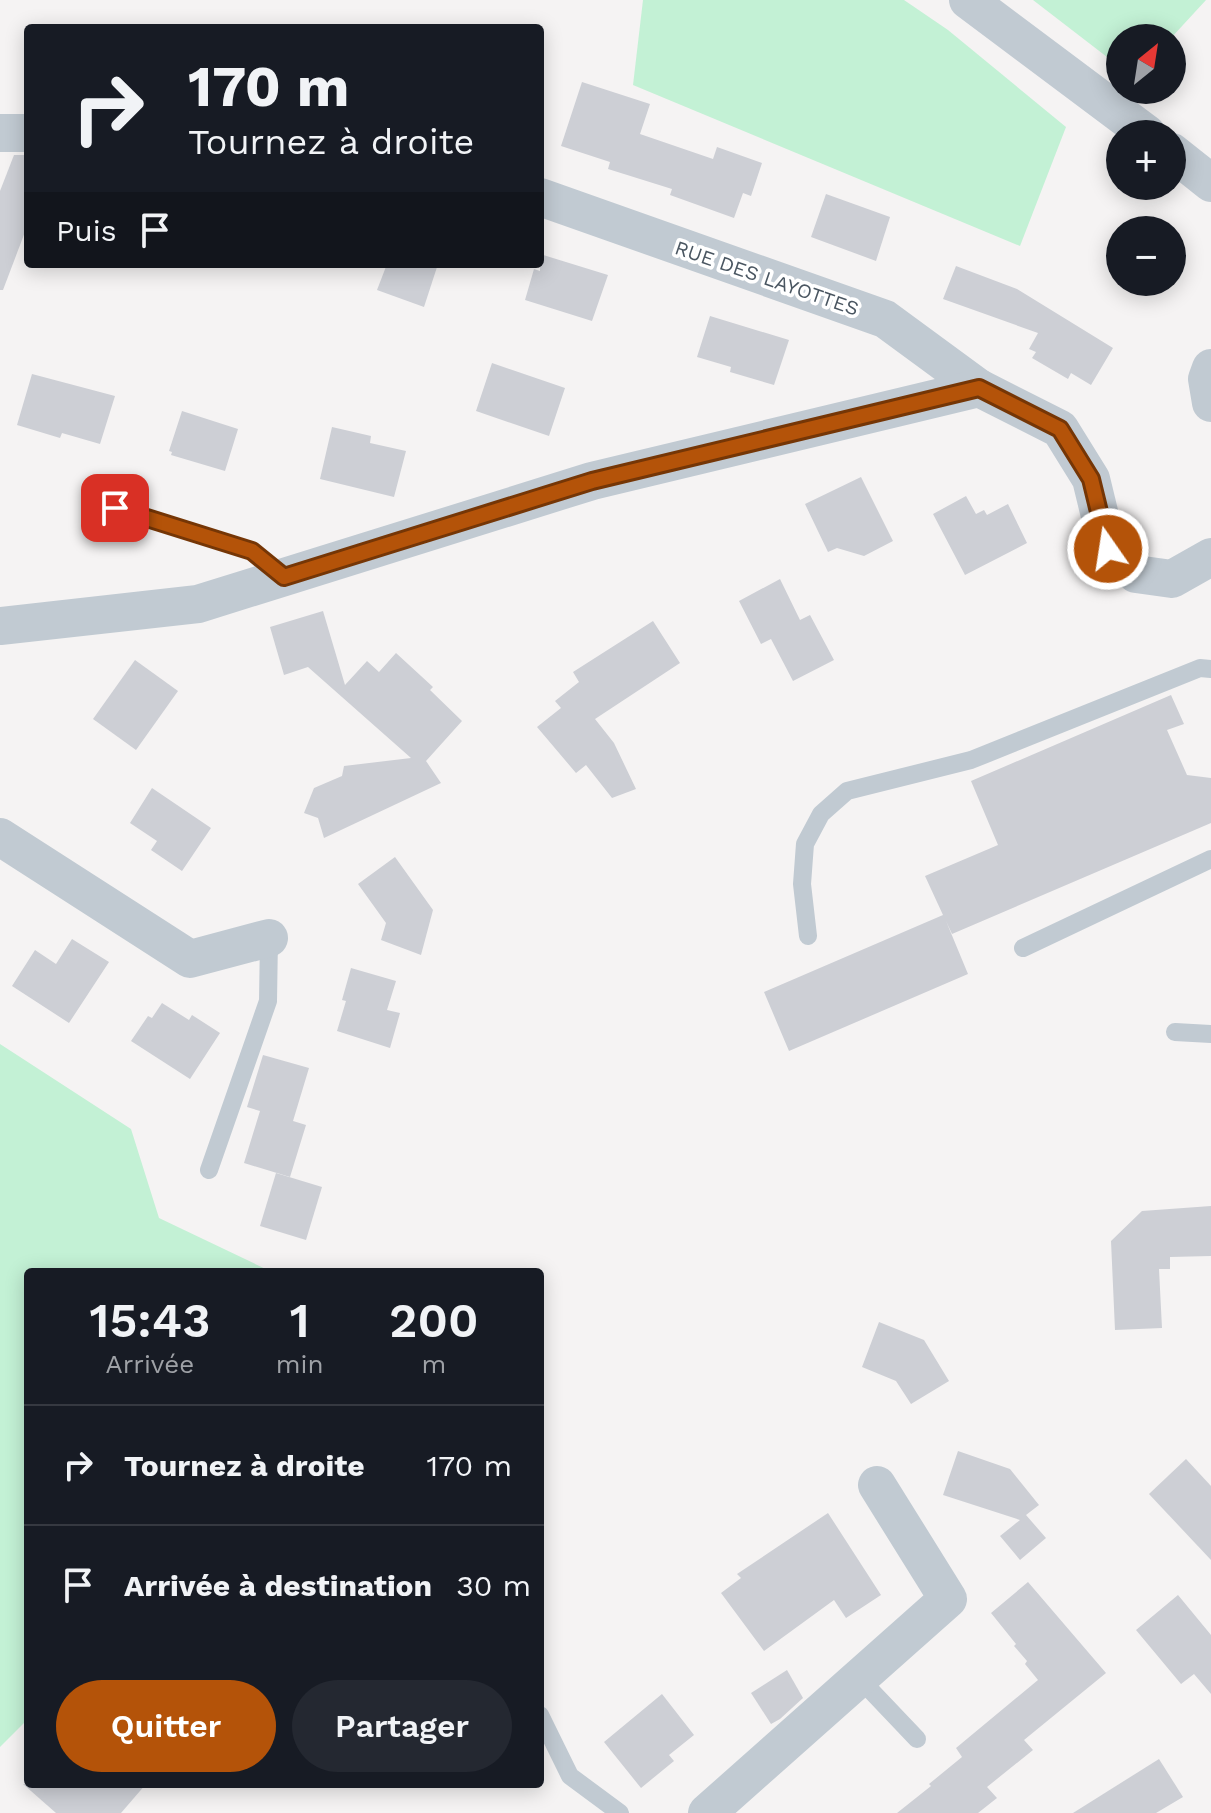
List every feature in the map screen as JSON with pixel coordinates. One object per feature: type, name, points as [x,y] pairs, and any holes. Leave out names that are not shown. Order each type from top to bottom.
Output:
[{"type":"street","points":[[968,0],[1128,120]]},
{"type":"street","points":[[0,133],[24,133]]},
{"type":"street","points":[[1186,163],[1211,183]]},
{"type":"street","name":"RUE DES LAYOTTES","points":[[544,198],[885,319],[979,388],[1060,429],[1091,479],[1108,549],[1136,574],[1172,579],[1211,557]]},
{"type":"street","points":[[1211,368],[1207,379],[1211,403]]},
{"type":"street","points":[[0,626],[198,604],[592,481],[979,388]]},
{"type":"street","points":[[0,837],[190,959],[269,938]]},
{"type":"street","points":[[707,1813],[948,1599],[877,1485]]},
{"type":"lane","points":[[115,508],[252,551],[284,577]]},
{"type":"lane","points":[[808,936],[802,884],[805,844],[821,814],[847,791],[971,760],[1200,668],[1211,669]]},
{"type":"lane","points":[[1023,948],[1211,859]]},
{"type":"lane","points":[[209,1170],[268,1001],[269,938]]},
{"type":"lane","points":[[1175,1032],[1211,1034]]},
{"type":"lane","points":[[859,1678],[917,1739]]},
{"type":"lane","points":[[544,1723],[570,1776],[620,1813]]},
{"type":"green space","points":[[643,0],[904,0],[948,30],[1066,127],[1020,246],[633,85]]},
{"type":"green space","points":[[1033,0],[1206,0],[1184,24],[1106,24],[1106,56]]},
{"type":"green space","points":[[0,1044],[131,1129],[159,1218],[264,1268],[24,1268],[24,1723],[0,1747]]},
{"type":"building","points":[[582,82],[650,104],[640,134],[713,159],[717,147],[762,163],[751,196],[743,193],[734,218],[670,195],[672,189],[608,169],[610,162],[561,146]]},
{"type":"building","points":[[14,155],[24,155],[24,235],[3,290],[0,290],[0,191]]},
{"type":"building","points":[[826,194],[890,217],[876,261],[811,237]]},
{"type":"building","points":[[544,255],[608,275],[592,321],[525,300],[534,269],[540,271],[544,268]]},
{"type":"building","points":[[956,266],[1017,289],[1113,348],[1091,385],[1071,373],[1068,379],[1032,358],[1036,352],[1029,349],[1038,333],[943,299]]},
{"type":"building","points":[[385,268],[437,268],[424,307],[377,290]]},
{"type":"building","points":[[710,316],[789,340],[774,385],[730,372],[731,367],[697,357]]},
{"type":"building","points":[[492,363],[565,388],[549,436],[476,411]]},
{"type":"building","points":[[32,374],[115,396],[100,444],[62,433],[60,438],[17,425]]},
{"type":"building","points":[[182,411],[238,429],[225,471],[171,455],[169,451]]},
{"type":"building","points":[[332,427],[371,436],[370,443],[406,451],[394,497],[320,479]]},
{"type":"building","points":[[861,477],[893,541],[864,556],[837,548],[828,552],[805,504]]},
{"type":"building","points":[[966,496],[976,514],[984,510],[987,515],[1008,504],[1027,543],[965,575],[933,514]]},
{"type":"building","points":[[780,579],[800,620],[810,615],[834,660],[793,681],[771,639],[761,644],[739,601]]},
{"type":"building","points":[[323,611],[345,685],[367,661],[379,672],[396,653],[433,687],[430,690],[462,721],[426,761],[441,783],[324,838],[318,818],[304,813],[314,788],[342,776],[344,766],[411,758],[308,667],[284,675],[270,627]]},
{"type":"building","points":[[653,621],[680,663],[595,719],[614,743],[636,789],[612,798],[586,765],[576,773],[537,727],[561,708],[555,701],[579,682],[573,672]]},
{"type":"building","points":[[135,660],[178,691],[136,750],[93,719]]},
{"type":"building","points":[[1171,695],[1184,724],[1167,730],[1187,775],[1211,778],[1211,823],[952,934],[946,921],[968,974],[789,1051],[764,992],[943,915],[925,876],[998,845],[971,781]]},
{"type":"building","points":[[152,788],[211,828],[182,871],[151,850],[157,841],[130,823]]},
{"type":"building","points":[[395,857],[433,910],[421,955],[381,940],[386,923],[358,884]]},
{"type":"building","points":[[72,939],[109,962],[69,1023],[12,986],[35,950],[56,964]]},
{"type":"building","points":[[351,968],[396,981],[387,1010],[400,1013],[390,1048],[337,1031]]},
{"type":"building","points":[[162,1003],[189,1020],[192,1015],[220,1033],[190,1079],[131,1041],[148,1016],[152,1018]]},
{"type":"building","points":[[263,1055],[309,1068],[293,1121],[306,1125],[290,1177],[244,1163],[260,1111],[247,1107]]},
{"type":"building","points":[[276,1173],[322,1187],[306,1240],[260,1226]]},
{"type":"building","points":[[1211,1206],[1211,1256],[1170,1257],[1170,1269],[1159,1269],[1162,1328],[1115,1330],[1111,1241],[1142,1211]]},
{"type":"building","points":[[879,1322],[924,1340],[949,1381],[911,1404],[896,1381],[862,1367]]},
{"type":"building","points":[[958,1451],[1010,1469],[1039,1505],[1026,1515],[1046,1538],[1020,1560],[1000,1536],[1020,1520],[943,1495]]},
{"type":"building","points":[[1186,1459],[1211,1486],[1211,1560],[1149,1494]]},
{"type":"building","points":[[828,1513],[881,1595],[846,1618],[834,1600],[764,1651],[721,1593],[741,1578],[737,1574]]},
{"type":"building","points":[[1028,1582],[1106,1673],[1024,1740],[1033,1750],[987,1787],[997,1798],[978,1813],[897,1813],[962,1757],[956,1748],[1038,1680],[1014,1646],[1016,1644],[991,1613]]},
{"type":"building","points":[[1178,1595],[1211,1635],[1211,1694],[1194,1674],[1181,1684],[1136,1630]]},
{"type":"building","points":[[787,1670],[803,1698],[771,1724],[751,1693]]},
{"type":"building","points":[[662,1694],[694,1735],[669,1755],[674,1761],[641,1788],[604,1742]]},
{"type":"building","points":[[1159,1759],[1183,1797],[1156,1813],[1073,1813]]},
{"type":"building","points":[[28,1788],[143,1788],[121,1813],[56,1813]]},
{"type":"route","points":[[115,508],[252,551],[284,577],[592,481],[979,388],[1060,429],[1091,479],[1108,549]]}]
